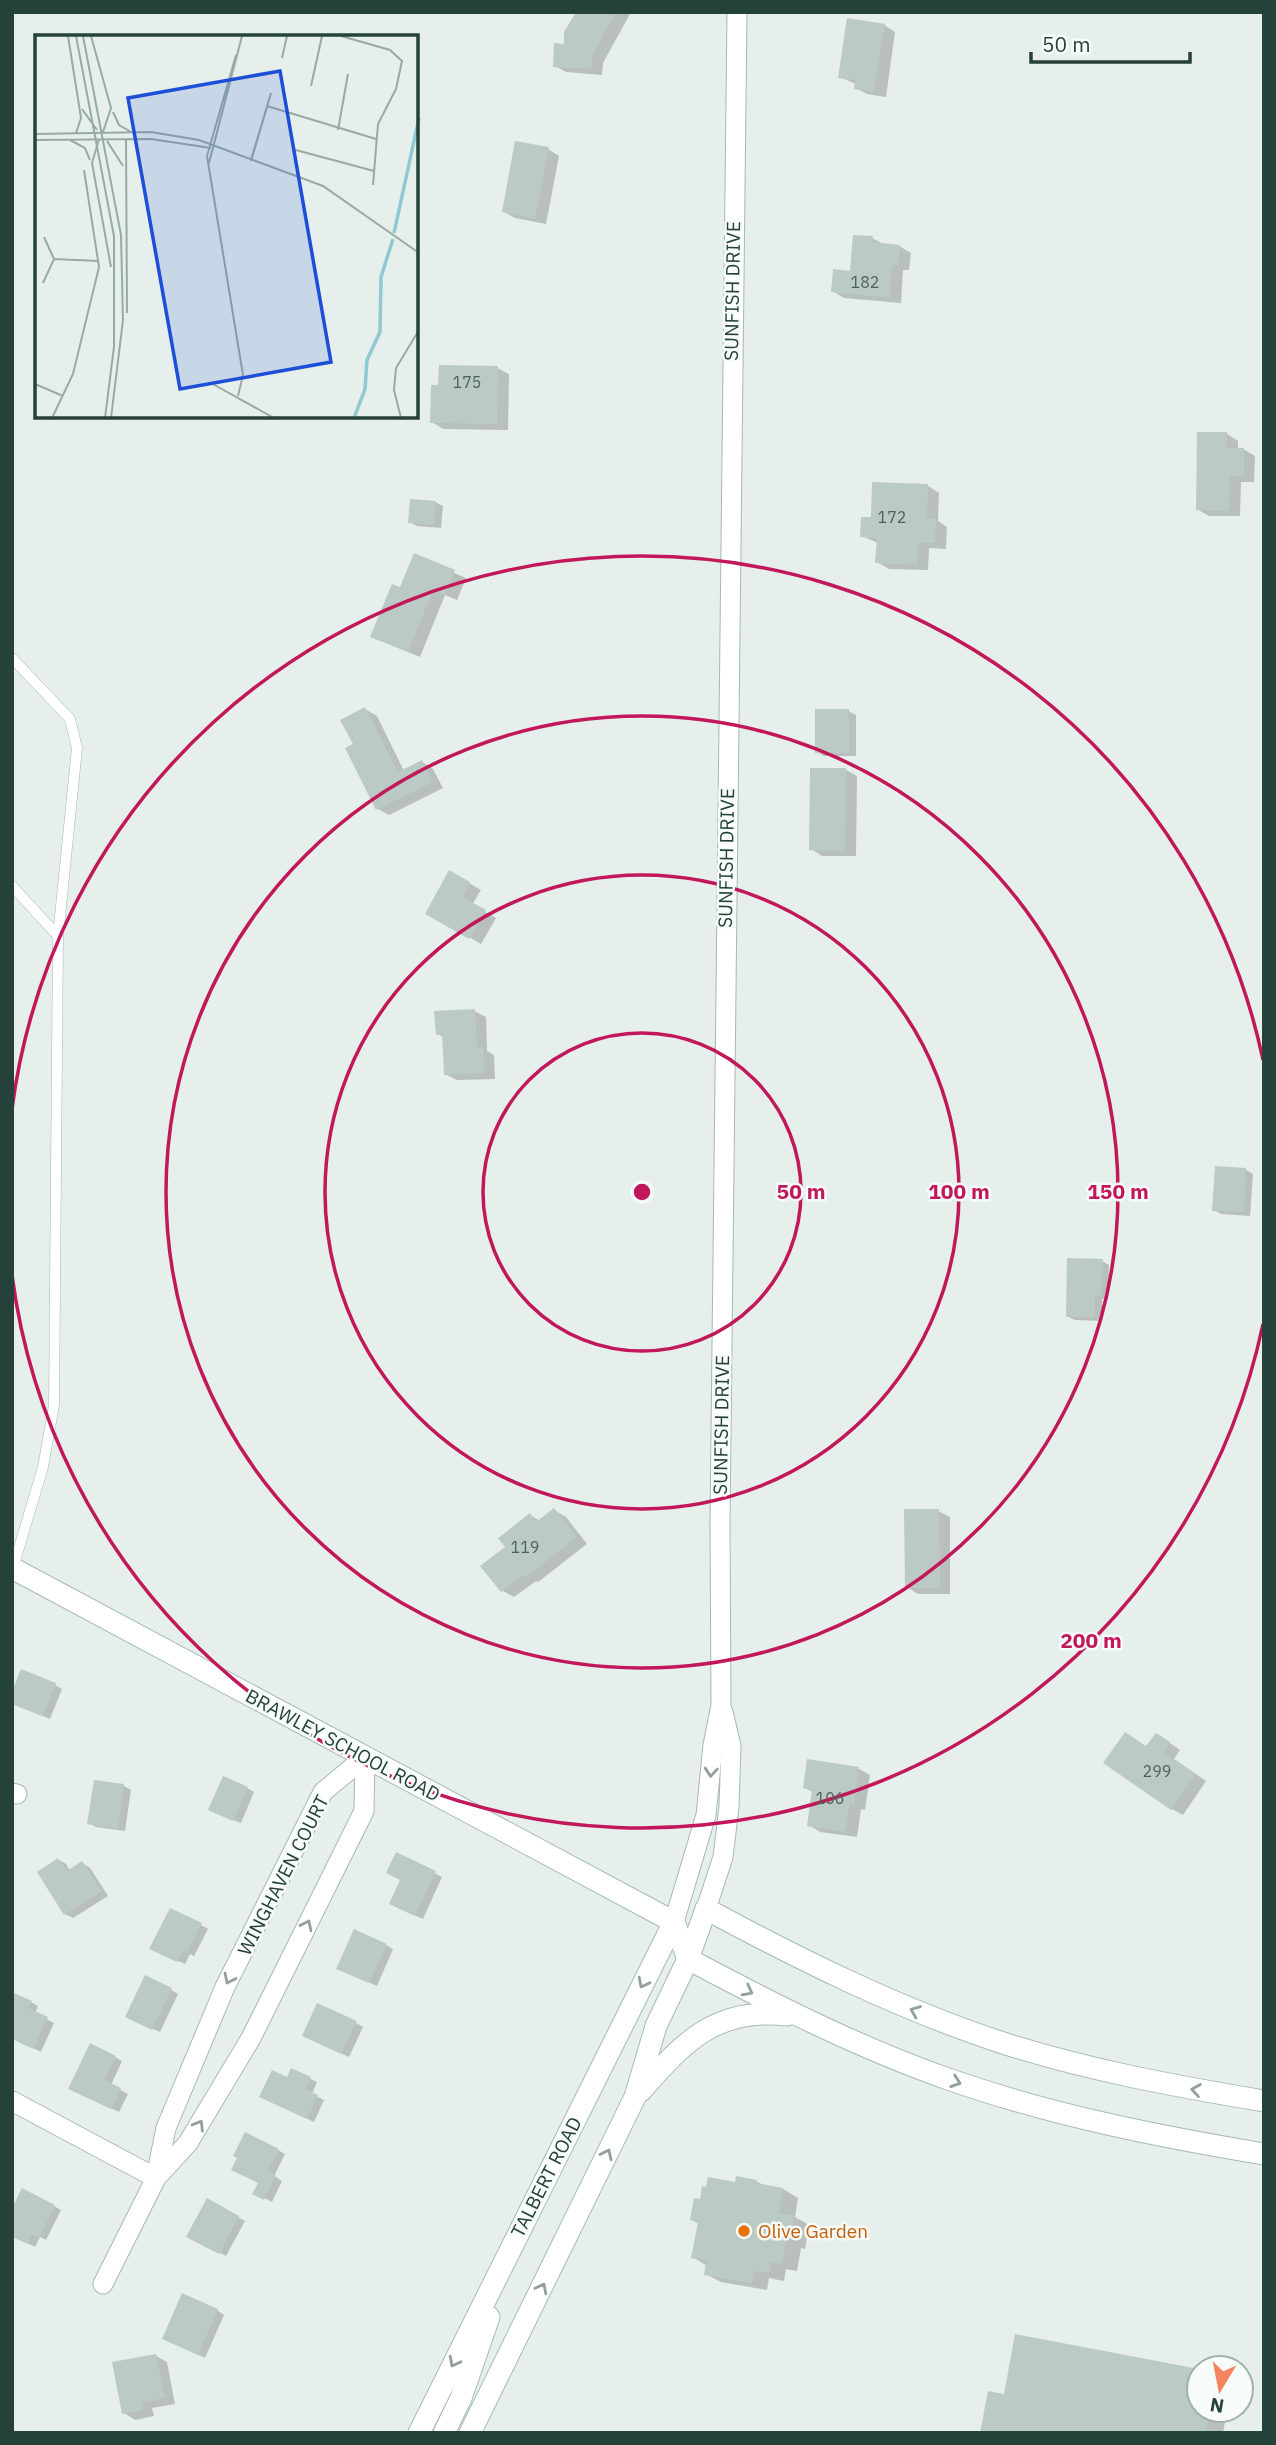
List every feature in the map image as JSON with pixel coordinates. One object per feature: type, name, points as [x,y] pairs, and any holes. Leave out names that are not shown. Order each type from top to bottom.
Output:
[{"type":"main road","name":"BRAWLEY SCHOOL ROAD","points":[[13,1568],[674,1922]]},
{"type":"main road","points":[[1264,2101],[1136,2078],[1037,2053],[964,2029],[821,1970],[706,1909],[674,1922],[688,1959],[799,2017],[909,2064],[1022,2103],[1138,2132],[1264,2154]]},
{"type":"main road","name":"SUNFISH DRIVE","points":[[688,1959],[706,1909]]},
{"type":"main road","name":"TALBERT ROAD","points":[[419,2433],[674,1922]]},
{"type":"main road","points":[[470,2433],[635,2097],[656,2026],[688,1959]]},
{"type":"main road","points":[[635,2097],[670,2057],[697,2034],[719,2022],[752,2014],[799,2017]]},
{"type":"main road","points":[[444,2433],[461,2398],[516,2239]]},
{"type":"street","name":"SUNFISH DRIVE","points":[[674,1922],[706,1815],[713,1745],[721,1704],[720,1511],[737,12]]},
{"type":"street","name":"SUNFISH DRIVE","points":[[706,1909],[723,1857],[729,1807],[731,1746],[721,1704]]},
{"type":"street","name":"WINGHAVEN COURT","points":[[156,2178],[188,2143],[251,2038],[328,1883],[363,1811],[365,1757]]},
{"type":"street","name":"WINGHAVEN COURT","points":[[103,2284],[156,2178],[166,2128],[225,1987],[323,1792],[365,1757]]},
{"type":"street","points":[[12,2101],[156,2178]]},
{"type":"lane","points":[[12,658],[70,719],[77,748],[58,936],[54,1405],[43,1467],[13,1568]]},
{"type":"lane","points":[[12,886],[58,936]]},
{"type":"building","points":[[576,12],[616,12],[592,56],[591,69],[553,67],[554,43],[564,44],[564,32]]},
{"type":"building","points":[[847,18],[885,24],[874,92],[854,89],[855,80],[838,78]]},
{"type":"building","points":[[515,141],[549,147],[535,219],[502,212]]},
{"type":"building","points":[[853,235],[873,236],[872,242],[900,245],[898,265],[892,265],[890,298],[831,292],[833,269],[850,271]]},
{"type":"building","points":[[439,365],[498,366],[497,424],[430,423],[431,385],[438,385]]},
{"type":"building","points":[[1197,432],[1227,432],[1227,448],[1244,448],[1244,477],[1230,476],[1229,511],[1196,510]]},
{"type":"building","points":[[872,482],[928,484],[927,518],[936,519],[935,543],[918,543],[917,565],[875,563],[877,538],[860,537],[861,517],[871,517]]},
{"type":"building","points":[[410,499],[436,501],[434,525],[408,523]]},
{"type":"building","points":[[414,553],[455,570],[445,595],[433,590],[408,652],[370,637],[392,584],[400,587]]},
{"type":"building","points":[[365,707],[398,772],[422,760],[433,782],[376,810],[345,748],[353,744],[340,720]]},
{"type":"building","points":[[815,709],[849,709],[849,753],[815,753]]},
{"type":"building","points":[[810,768],[846,768],[845,851],[809,850]]},
{"type":"building","points":[[449,870],[470,882],[462,897],[486,910],[469,939],[425,914]]},
{"type":"building","points":[[475,1009],[477,1047],[483,1047],[484,1073],[444,1075],[442,1034],[436,1035],[434,1011]]},
{"type":"building","points":[[1215,1166],[1246,1168],[1244,1212],[1212,1211]]},
{"type":"building","points":[[1067,1258],[1103,1259],[1101,1296],[1095,1296],[1095,1317],[1066,1317]]},
{"type":"building","points":[[554,1508],[577,1537],[526,1577],[524,1575],[501,1592],[480,1566],[505,1547],[498,1538],[530,1513],[536,1522]]},
{"type":"building","points":[[904,1509],[939,1509],[940,1588],[905,1588]]},
{"type":"building","points":[[21,1669],[56,1683],[43,1716],[12,1704],[12,1691]]},
{"type":"building","points":[[1125,1732],[1146,1746],[1156,1733],[1170,1742],[1164,1752],[1196,1774],[1171,1810],[1103,1763]]},
{"type":"building","points":[[807,1759],[859,1767],[854,1805],[850,1804],[845,1832],[807,1826],[812,1790],[803,1788]]},
{"type":"building","points":[[223,1776],[248,1787],[233,1821],[208,1810]]},
{"type":"building","points":[[94,1780],[124,1784],[118,1829],[87,1824]]},
{"type":"building","points":[[396,1852],[436,1871],[415,1916],[389,1904],[400,1880],[386,1873]]},
{"type":"building","points":[[58,1858],[67,1871],[82,1861],[102,1891],[64,1915],[37,1872]]},
{"type":"building","points":[[170,1908],[202,1923],[186,1954],[182,1951],[177,1962],[149,1949]]},
{"type":"building","points":[[354,1929],[387,1944],[369,1983],[336,1969]]},
{"type":"building","points":[[145,1975],[172,1988],[152,2030],[125,2017]]},
{"type":"building","points":[[14,1993],[32,2001],[28,2008],[48,2017],[33,2049],[12,2039]]},
{"type":"building","points":[[317,2003],[357,2021],[341,2054],[302,2036]]},
{"type":"building","points":[[90,2043],[116,2056],[104,2080],[121,2088],[111,2109],[68,2089]]},
{"type":"building","points":[[291,2068],[311,2077],[305,2089],[318,2095],[307,2119],[259,2097],[272,2070],[287,2077]]},
{"type":"building","points":[[245,2132],[279,2149],[268,2171],[276,2175],[264,2200],[252,2194],[258,2183],[231,2170],[237,2158],[233,2156]]},
{"type":"building","name":"Olive Garden","points":[[736,2176],[783,2188],[779,2213],[794,2215],[790,2241],[786,2240],[782,2264],[771,2262],[769,2273],[754,2271],[752,2283],[704,2275],[706,2261],[691,2258],[698,2222],[690,2220],[694,2198],[700,2199],[702,2186],[706,2187],[708,2177],[735,2182]]},
{"type":"building","points":[[22,2188],[55,2205],[39,2238],[32,2234],[28,2244],[12,2237],[12,2208]]},
{"type":"building","points":[[207,2198],[239,2216],[219,2254],[186,2237]]},
{"type":"building","points":[[182,2293],[218,2309],[198,2355],[162,2339]]},
{"type":"building","points":[[1015,2334],[1185,2366],[1185,2424],[1208,2424],[1206,2433],[980,2433],[988,2391],[1004,2394]]},
{"type":"building","points":[[156,2354],[165,2398],[142,2402],[143,2410],[122,2414],[112,2362]]},
{"type":"place","name":"Olive Garden","points":[[744,2231]]}]
